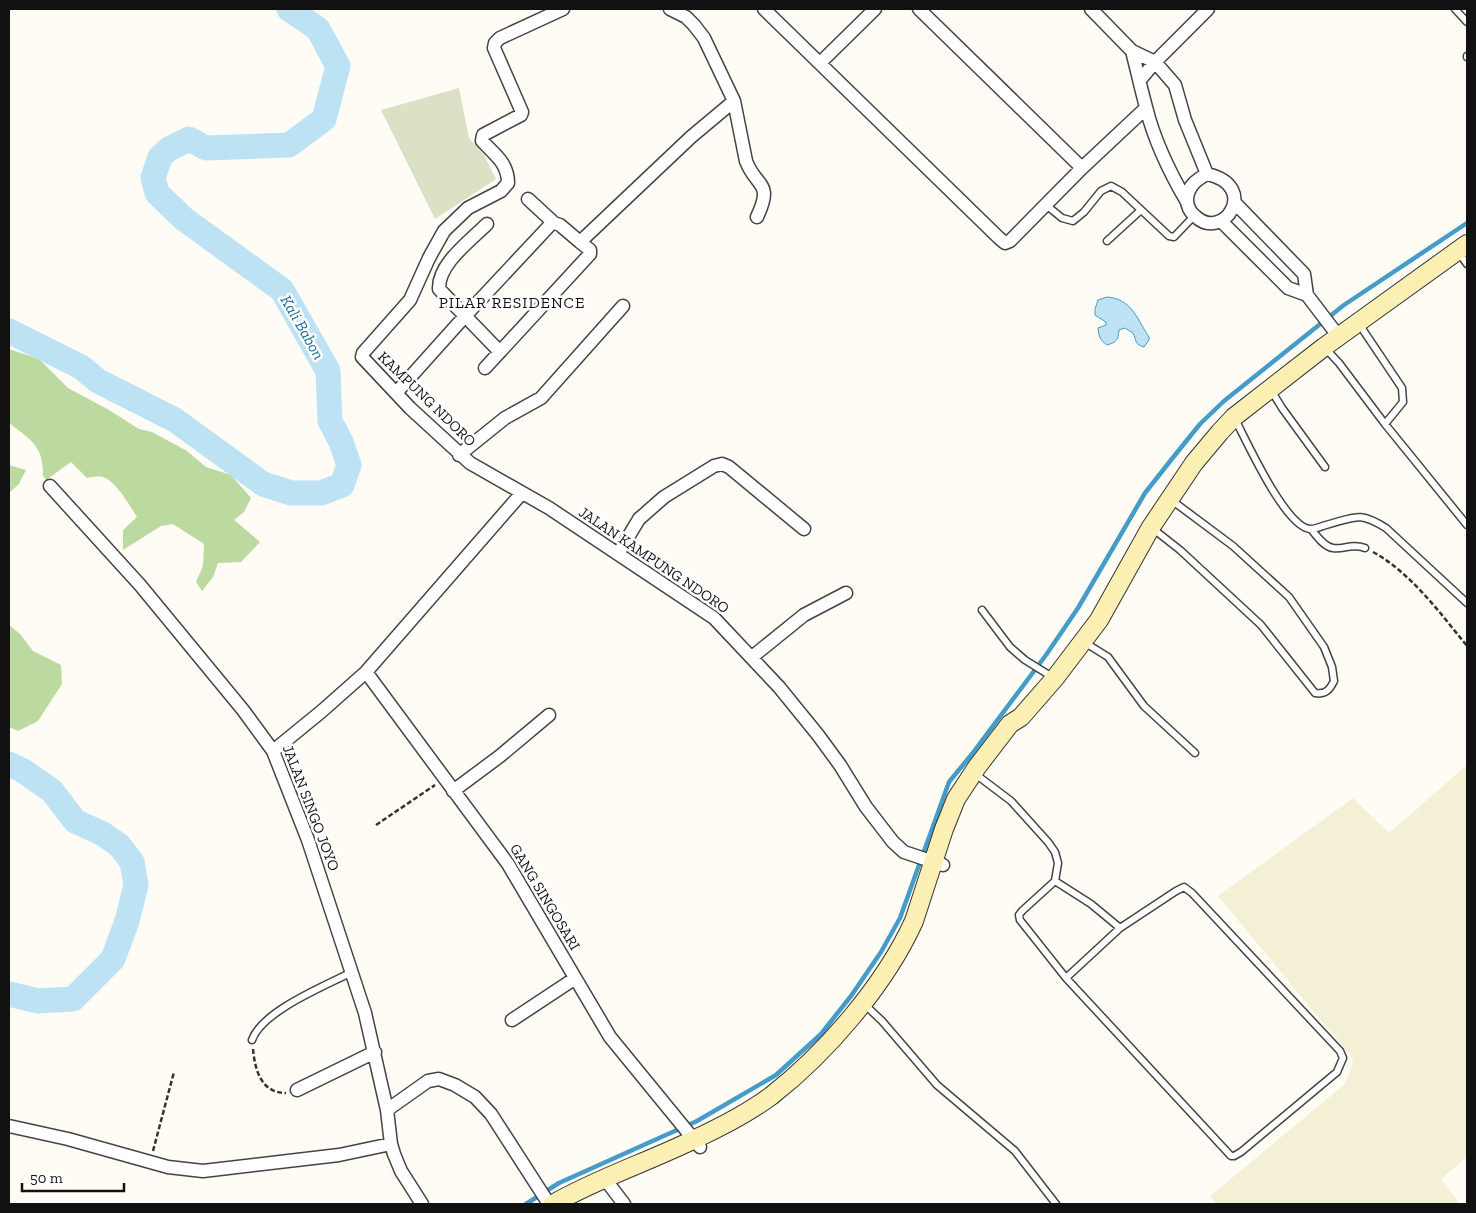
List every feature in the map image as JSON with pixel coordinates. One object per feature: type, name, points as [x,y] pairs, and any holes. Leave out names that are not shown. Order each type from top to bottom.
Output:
[{"type":"main road","points":[[550,1204],[607,1182],[694,1141],[750,1122],[776,1106],[820,1066],[909,953],[923,926],[935,862],[977,775],[1016,729],[1021,717],[1050,676],[1083,641],[1099,620],[1151,528],[1194,462],[1234,418],[1324,347],[1336,333],[1358,323],[1464,253]]},
{"type":"main road","points":[[572,1204],[607,1182]]},
{"type":"street","name":"KAMPUNG NDORO","points":[[470,463],[459,455],[362,358],[364,353],[410,300],[429,258],[444,231],[468,208],[501,191],[508,183],[508,172],[501,160],[481,138],[483,135],[521,116],[522,112],[494,48],[495,43],[500,38],[562,9]]},
{"type":"street","points":[[670,9],[686,18],[704,38],[734,102],[749,170],[754,174],[765,191],[764,204],[757,217]]},
{"type":"street","points":[[764,9],[1005,243],[1010,241],[1082,168],[1146,108]]},
{"type":"street","points":[[820,63],[874,9]]},
{"type":"street","points":[[919,9],[1082,168]]},
{"type":"street","points":[[1090,9],[1132,51],[1155,62],[1175,85],[1185,120],[1208,174]]},
{"type":"street","points":[[1140,80],[1155,62],[1208,9]]},
{"type":"street","points":[[1132,51],[1146,108],[1169,168],[1191,213],[1199,220],[1210,223],[1221,221],[1230,214],[1235,203],[1234,192],[1228,182],[1218,176],[1208,174],[1196,181],[1188,190],[1187,202]]},
{"type":"street","points":[[580,242],[691,136],[734,102]]},
{"type":"street","points":[[485,368],[590,254],[590,250],[560,225],[554,223],[528,199]]},
{"type":"street","points":[[1235,203],[1304,274],[1307,295],[1336,333]]},
{"type":"street","points":[[1221,221],[1288,288],[1307,295]]},
{"type":"street","points":[[396,393],[528,247],[554,223]]},
{"type":"street","points":[[487,224],[446,265],[438,280],[438,289],[500,352]]},
{"type":"street","points":[[459,455],[505,418],[541,398],[623,306]]},
{"type":"street","name":"JALAN KAMPUNG NDORO","points":[[470,463],[521,494],[549,508],[708,612],[752,657],[818,735],[840,765],[866,807],[899,848],[910,854],[935,862]]},
{"type":"street","points":[[618,554],[639,519],[664,497],[714,466],[722,464],[729,467],[804,529]]},
{"type":"street","name":"JALAN SINGO JOYO","points":[[50,486],[140,585],[243,710],[273,750],[308,840],[365,1013],[387,1110],[391,1144],[401,1171],[422,1204]]},
{"type":"street","points":[[273,750],[322,711],[366,672],[521,494]]},
{"type":"street","points":[[752,657],[804,615],[846,593]]},
{"type":"street","name":"GANG SINGOSARI","points":[[366,672],[508,864],[574,979],[610,1037],[694,1141]]},
{"type":"street","points":[[453,791],[500,756],[549,715]]},
{"type":"street","points":[[512,1020],[574,979]]},
{"type":"street","points":[[298,1090],[375,1052]]},
{"type":"street","points":[[387,1110],[428,1081],[439,1079],[455,1085],[483,1104],[550,1204]]},
{"type":"street","points":[[9,1126],[68,1139],[168,1168],[189,1170],[222,1170],[339,1155],[391,1144]]},
{"type":"street","points":[[607,1182],[624,1204]]},
{"type":"lane","points":[[1455,9],[1467,22]]},
{"type":"lane","points":[[1046,205],[1062,218],[1073,221],[1084,212],[1101,191],[1111,186],[1122,192],[1169,236],[1174,237],[1194,216]]},
{"type":"lane","points":[[1107,241],[1141,210]]},
{"type":"lane","points":[[1358,323],[1402,388],[1403,402],[1385,424]]},
{"type":"lane","points":[[1324,347],[1339,362],[1385,424],[1467,525]]},
{"type":"lane","points":[[1271,389],[1282,408],[1325,467]]},
{"type":"lane","points":[[1234,418],[1273,492],[1300,526],[1311,529],[1360,516],[1372,519],[1386,528],[1467,603]]},
{"type":"lane","points":[[1151,528],[1180,550],[1261,625],[1309,688],[1315,693],[1327,692],[1334,681],[1332,667],[1324,647],[1289,598],[1233,546],[1169,499]]},
{"type":"lane","points":[[1311,529],[1325,544],[1332,548],[1358,545],[1366,548]]},
{"type":"lane","points":[[982,610],[1010,646],[1025,660],[1050,676]]},
{"type":"lane","points":[[1083,641],[1108,658],[1144,706],[1195,753]]},
{"type":"lane","points":[[977,775],[1010,801],[1055,852],[1058,863],[1055,881],[1019,915],[1020,920],[1066,978],[1231,1156],[1242,1152],[1336,1072],[1343,1058],[1340,1051],[1199,900],[1184,887],[1120,928],[1066,978]]},
{"type":"lane","points":[[1055,881],[1092,904],[1120,928]]},
{"type":"lane","points":[[252,1040],[257,1030],[282,1008],[352,972]]},
{"type":"lane","points":[[866,1006],[936,1084],[1015,1151],[1056,1204]]},
{"type":"path","points":[[1366,548],[1380,556],[1403,574],[1430,602],[1467,646]]},
{"type":"path","points":[[376,825],[444,779]]},
{"type":"path","points":[[252,1040],[254,1062],[264,1085],[274,1092],[284,1093],[298,1090]]},
{"type":"path","points":[[150,1162],[174,1072]]},
{"type":"shaded area","points":[[1467,765],[1467,1157],[1441,1179],[1460,1204],[1216,1204],[1210,1196],[1344,1085],[1353,1059],[1218,896],[1353,798],[1389,833]]},
{"type":"green space","points":[[459,88],[469,138],[484,155],[496,179],[435,219],[381,110]]},
{"type":"green space","points":[[9,349],[39,359],[68,388],[139,429],[152,432],[187,451],[206,467],[231,475],[251,498],[244,512],[234,520],[260,542],[241,562],[218,563],[213,577],[202,591],[196,582],[203,566],[204,544],[173,524],[161,526],[123,550],[123,530],[137,517],[113,483],[103,477],[87,478],[71,462],[46,480],[43,476],[43,466],[38,450],[29,439],[9,423]]},
{"type":"green space","points":[[9,465],[26,470],[19,484],[9,493]]},
{"type":"green space","points":[[9,625],[20,634],[33,651],[61,665],[62,684],[38,721],[18,731],[9,727]]},
{"type":"water","points":[[1107,297],[1122,302],[1133,311],[1149,337],[1144,347],[1137,343],[1133,333],[1125,328],[1119,330],[1117,338],[1113,343],[1107,345],[1101,340],[1098,328],[1106,325],[1106,322],[1095,315],[1095,309],[1098,300]]},
{"type":"waterway","name":"Kali Babon","points":[[9,331],[81,367],[98,381],[175,420],[263,484],[291,493],[321,493],[342,485],[349,465],[341,442],[330,421],[328,371],[282,290],[184,219],[157,193],[153,178],[160,157],[169,149],[189,139],[206,148],[289,145],[324,119],[338,66],[318,29],[289,9]]},
{"type":"waterway","points":[[526,1204],[559,1183],[697,1121],[776,1075],[821,1034],[851,996],[881,952],[900,918],[949,782],[1046,655],[1078,608],[1145,493],[1171,460],[1200,424],[1224,401],[1344,305],[1467,223]]},
{"type":"waterway","name":"Kali Babon","points":[[9,764],[22,770],[52,791],[75,821],[103,834],[119,845],[132,862],[136,885],[127,921],[113,959],[73,999],[38,1001],[9,994]]},
{"type":"district","name":"PILAR RESIDENCE","points":[[512,302]]}]
